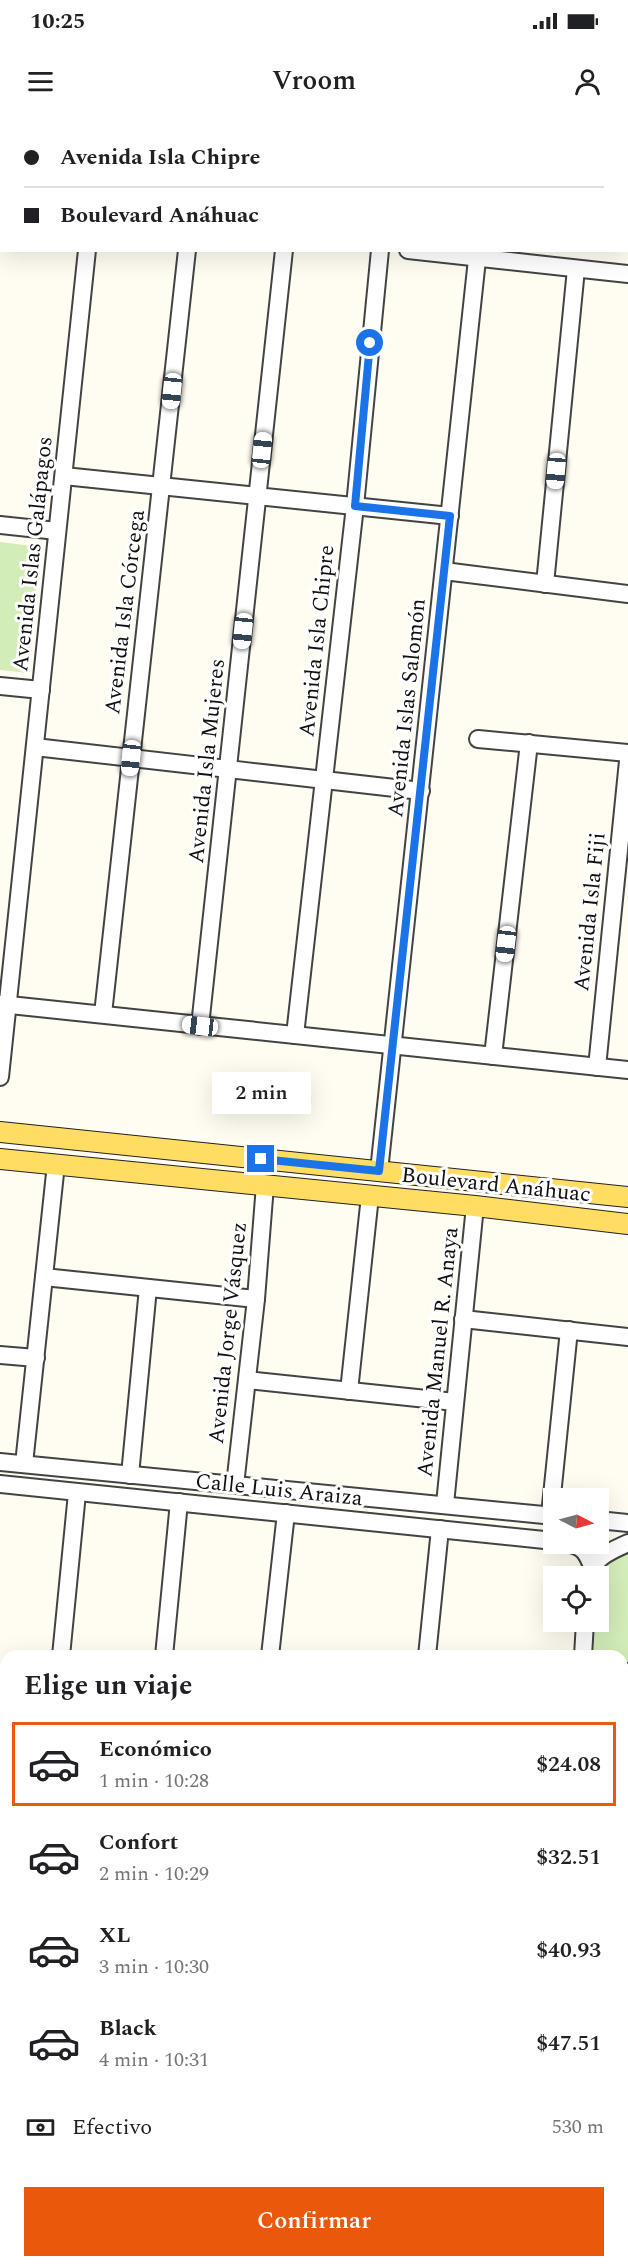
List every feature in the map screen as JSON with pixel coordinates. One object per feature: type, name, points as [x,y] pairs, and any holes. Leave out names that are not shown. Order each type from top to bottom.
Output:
[{"type":"main road","name":"Boulevard Anáhuac","points":[[0,1132],[628,1197]]},
{"type":"main road","name":"Boulevard Anáhuac","points":[[0,1159],[475,1206],[628,1224]]},
{"type":"street","name":"Avenida Islas Galápagos","points":[[0,1077],[3,1004],[35,747],[87,252]]},
{"type":"street","name":"Avenida Isla Córcega","points":[[102,1014],[187,252]]},
{"type":"street","name":"Avenida Isla Mujeres","points":[[200,1026],[284,252]]},
{"type":"street","name":"Avenida Isla Chipre","points":[[295,1035],[355,506],[380,252]]},
{"type":"street","points":[[442,252],[477,254],[576,269],[628,274]]},
{"type":"street","name":"Avenida Islas Salomón","points":[[379,1171],[422,791],[477,254]]},
{"type":"street","points":[[545,584],[576,269]]},
{"type":"street","points":[[64,476],[257,494],[450,516]]},
{"type":"street","points":[[0,525],[57,531]]},
{"type":"street","points":[[444,571],[628,594]]},
{"type":"street","points":[[0,687],[41,690]]},
{"type":"street","points":[[478,739],[628,753]]},
{"type":"street","points":[[493,1056],[529,743]]},
{"type":"street","points":[[35,747],[422,791]]},
{"type":"street","name":"Avenida Isla Fiji","points":[[597,1067],[628,761]]},
{"type":"street","points":[[3,1004],[628,1071]]},
{"type":"street","points":[[24,1464],[56,1164]]},
{"type":"street","name":"Avenida Jorge Vásquez","points":[[235,1485],[256,1299],[265,1185]]},
{"type":"street","points":[[349,1391],[370,1196]]},
{"type":"street","name":"Avenida Manuel R. Anaya","points":[[445,1504],[475,1206]]},
{"type":"street","points":[[44,1277],[256,1299]]},
{"type":"street","points":[[129,1475],[148,1288]]},
{"type":"street","points":[[463,1319],[628,1337]]},
{"type":"street","points":[[554,1488],[569,1330]]},
{"type":"street","points":[[0,1355],[36,1358]]},
{"type":"street","points":[[247,1380],[454,1402]]},
{"type":"street","name":"Calle Luis Araiza","points":[[0,1462],[543,1514]]},
{"type":"street","name":"Calle Luis Araiza","points":[[0,1484],[543,1540]]},
{"type":"street","points":[[63,1650],[77,1493]]},
{"type":"street","points":[[383,1523],[385,1499]]},
{"type":"street","points":[[165,1650],[179,1502]]},
{"type":"street","points":[[271,1650],[286,1513]]},
{"type":"street","points":[[609,1521],[628,1523]]},
{"type":"street","points":[[428,1650],[440,1529]]},
{"type":"street","points":[[595,1566],[608,1552],[628,1543]]},
{"type":"street","points":[[585,1632],[586,1650]]},
{"type":"green space","points":[[0,542],[40,547],[28,673],[0,670]]},
{"type":"green space","points":[[628,1550],[628,1650],[594,1650],[591,1644],[590,1632],[609,1632],[609,1566],[600,1566]]},
{"type":"route","points":[[261,1159],[379,1171],[450,516],[355,506],[370,343]]}]
